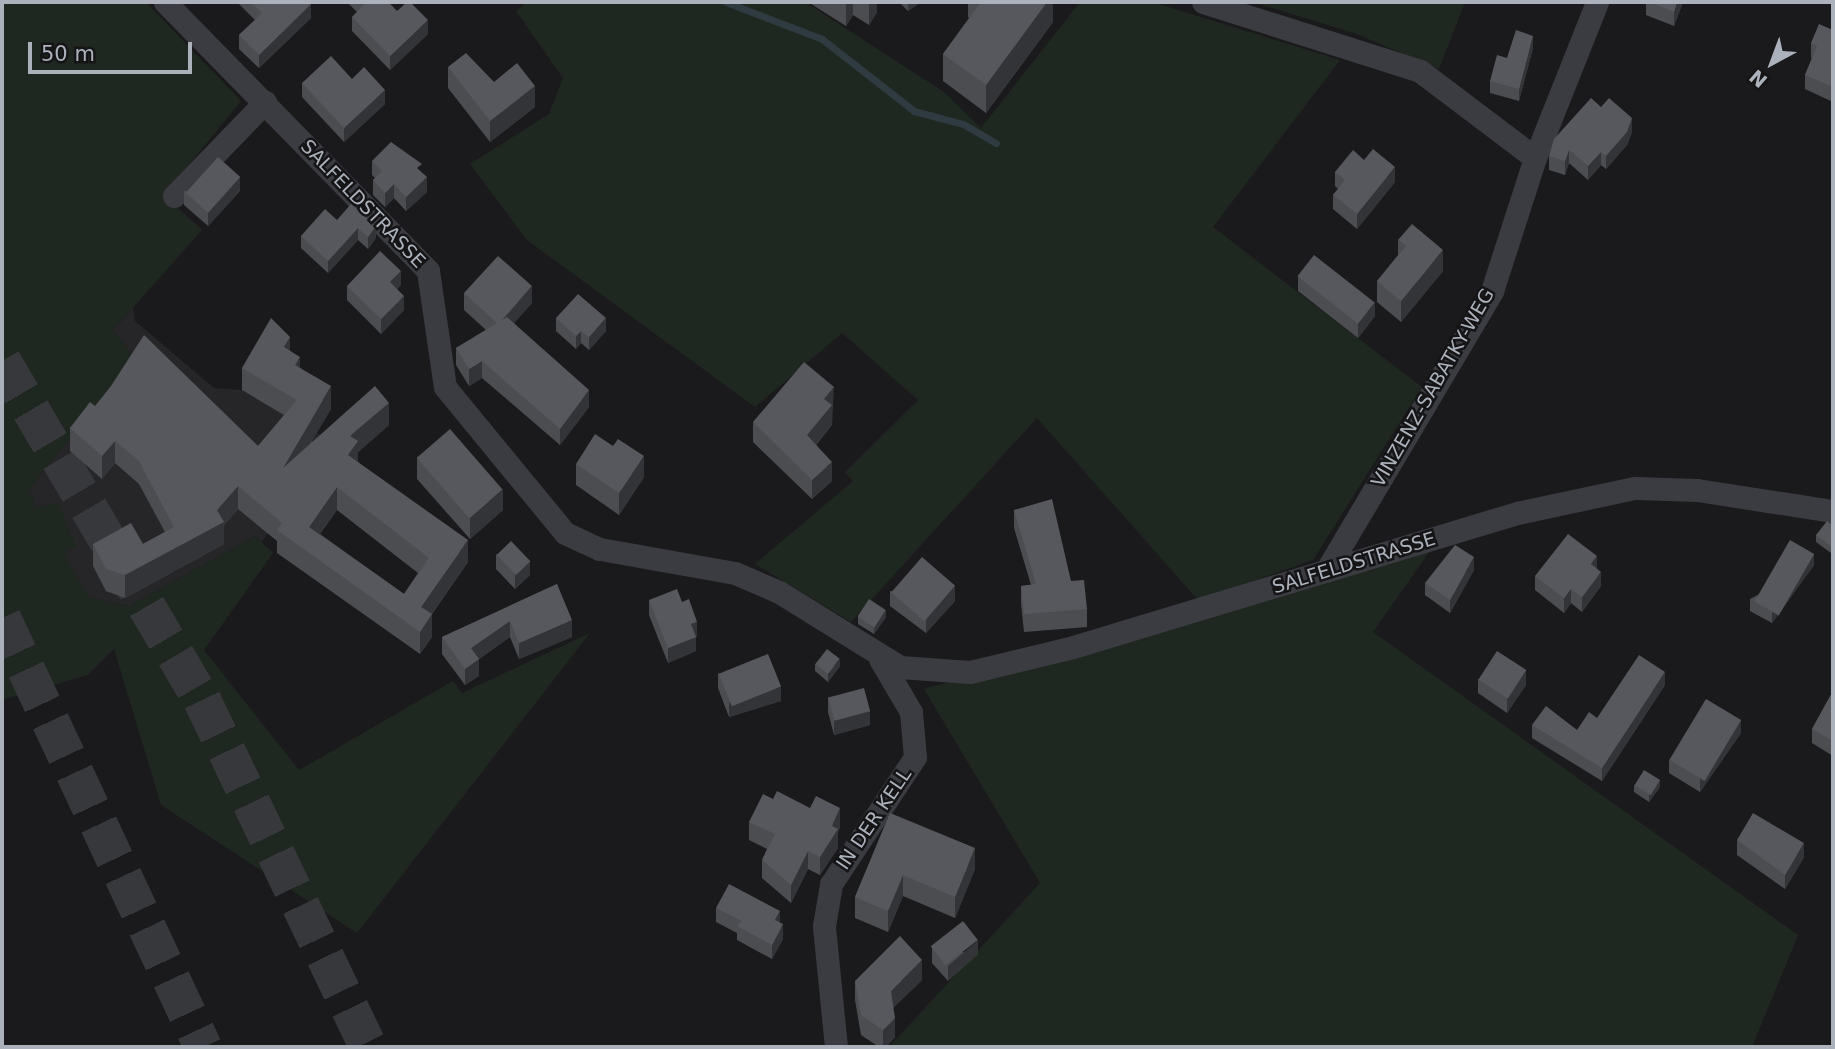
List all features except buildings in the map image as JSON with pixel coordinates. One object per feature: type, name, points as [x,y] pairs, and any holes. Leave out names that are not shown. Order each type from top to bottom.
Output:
[{"type":"street","name":"SALFELDSTRASSE","points":[[165,2],[428,271],[445,387],[565,533],[600,549],[735,573],[779,592],[880,659],[924,671],[970,672],[1144,628],[1517,513],[1635,488],[1697,490],[1833,511]]},
{"type":"street","points":[[1203,2],[1420,71],[1535,158]]},
{"type":"street","name":"VINZENZ-SABATKY-WEG","points":[[1326,571],[1478,319],[1535,158],[1597,2]]},
{"type":"street","points":[[174,196],[265,102]]},
{"type":"street","name":"SALFELDSTRASSE","points":[[880,659],[911,712],[915,757]]},
{"type":"street","name":"IN DER KELL","points":[[836,1047],[824,936],[831,884],[915,757]]},
{"type":"shaded area","points":[[2,2],[146,2],[241,101],[164,195],[202,230],[113,330],[135,358],[29,489],[36,507],[58,503],[76,546],[64,553],[88,597],[129,606],[255,536],[273,553],[204,650],[299,770],[453,681],[462,693],[590,633],[357,933],[161,805],[114,649],[88,675],[2,700]]},
{"type":"shaded area","points":[[528,2],[805,2],[944,92],[981,128],[1080,2],[1152,2],[1340,60],[1213,227],[1422,387],[1313,560],[1198,600],[1037,418],[851,622],[755,564],[853,481],[845,472],[918,400],[842,333],[755,407],[527,240],[470,164],[549,114],[563,78],[516,11]]},
{"type":"shaded area","points":[[1252,2],[1465,2],[1439,69],[1354,33]]},
{"type":"shaded area","points":[[133,308],[135,321],[214,388],[242,390],[330,440],[262,542],[255,536],[129,606],[88,597],[63,553],[58,503],[36,507],[29,489],[135,358],[113,330]]},
{"type":"shaded area","points":[[1432,548],[1373,632],[1798,935],[1752,1047],[889,1047],[1040,883],[924,689]]},
{"type":"waterway","points":[[726,2],[822,39],[914,111],[963,124],[996,143]]},
{"type":"tunnel","points":[[2,361],[202,700],[368,1047]]},
{"type":"tunnel","points":[[2,618],[203,1047]]}]
